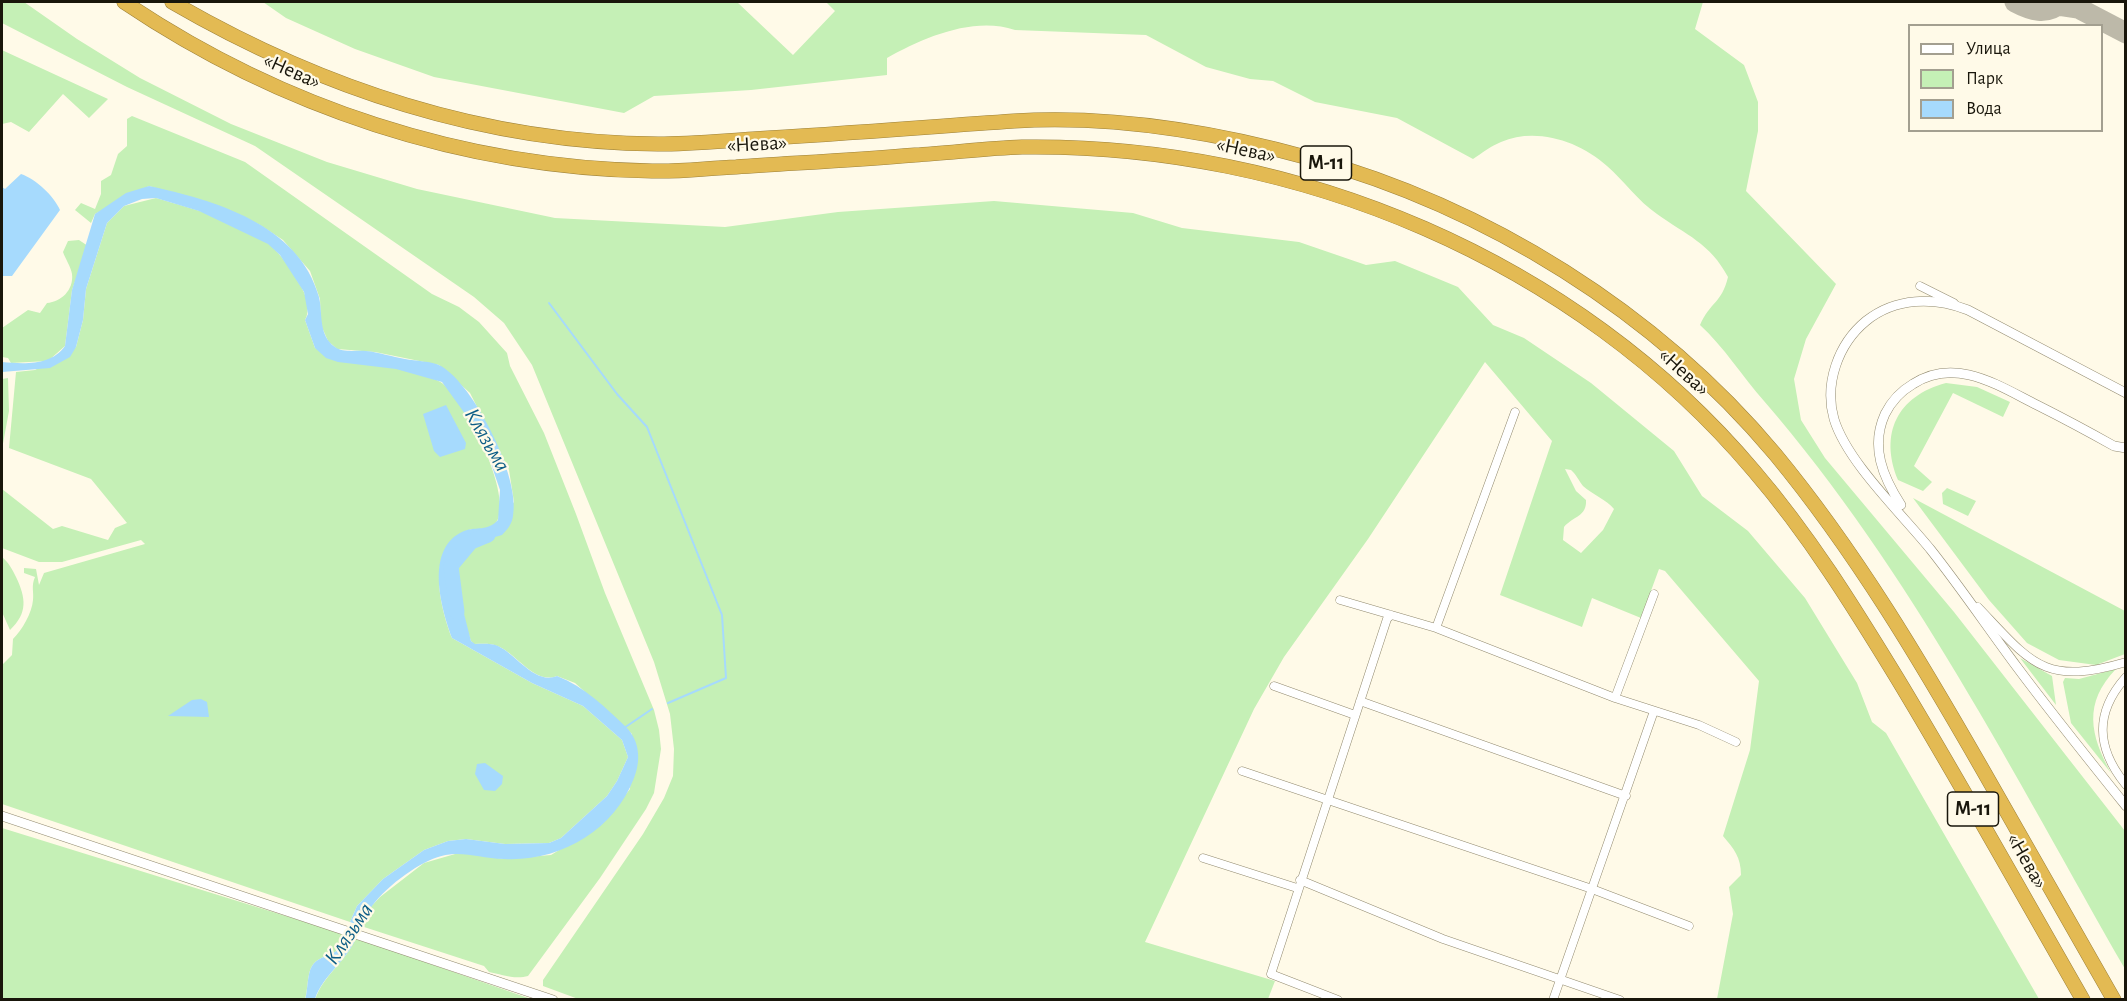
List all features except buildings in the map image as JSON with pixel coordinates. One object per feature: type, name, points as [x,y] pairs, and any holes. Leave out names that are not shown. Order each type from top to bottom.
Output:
[{"type":"highway","name":"«Нева»","points":[[124,2],[159,26],[233,68],[318,105],[394,132],[482,153],[572,166],[656,171],[1021,147],[1104,150],[1183,159],[1273,176],[1394,213],[1463,246],[1515,274],[1578,314],[1643,362],[1694,407],[1752,468],[1811,543],[1861,620],[1923,720],[2083,999]]},
{"type":"highway","name":"«Нева»","points":[[172,2],[246,43],[327,79],[402,105],[493,127],[575,139],[658,144],[1024,121],[1107,123],[1190,132],[1284,151],[1365,174],[1477,222],[1595,292],[1659,340],[1713,388],[1771,450],[1833,527],[1884,604],[1942,699],[2114,999]]},
{"type":"street","points":[[1920,286],[2126,393]]},
{"type":"street","points":[[1968,310],[1937,302],[1905,303],[1872,317],[1853,334],[1840,353],[1832,378],[1832,406],[1837,427],[1857,459],[1961,588],[2016,665],[2126,806]]},
{"type":"street","points":[[1925,543],[1885,478],[1878,446],[1886,413],[1899,395],[1917,381],[1948,373],[1986,380],[2126,450]]},
{"type":"street","points":[[1436,628],[1515,412]]},
{"type":"street","points":[[1961,588],[2021,651],[2044,666],[2065,673],[2082,673],[2126,662]]},
{"type":"street","points":[[1615,698],[1654,594]]},
{"type":"street","points":[[1340,600],[1436,628],[1615,698],[1699,725],[1736,742]]},
{"type":"street","points":[[1338,999],[1271,974],[1386,619],[1391,615]]},
{"type":"street","points":[[2126,677],[2113,691],[2106,705],[2102,720],[2102,738],[2106,753],[2126,785]]},
{"type":"street","points":[[1274,686],[1355,715]]},
{"type":"street","points":[[1360,701],[1626,796]]},
{"type":"street","points":[[1552,999],[1626,796],[1654,711]]},
{"type":"street","points":[[1242,771],[1592,889],[1689,926]]},
{"type":"street","points":[[2,816],[339,926],[553,999]]},
{"type":"street","points":[[1203,858],[1299,884],[1443,939],[1620,999]]},
{"type":"green space","points":[[2,2],[24,2],[77,39],[140,78],[231,124],[327,162],[417,189],[555,218],[725,227],[838,212],[994,201],[1133,213],[1182,228],[1299,242],[1366,265],[1395,261],[1458,287],[1493,325],[1524,338],[1591,383],[1674,451],[1702,496],[1748,531],[1805,598],[1857,683],[1872,722],[1886,733],[2039,999],[1717,999],[1733,914],[1729,887],[1741,875],[1740,863],[1736,854],[1723,836],[1750,750],[1759,681],[1665,571],[1659,569],[1641,618],[1592,598],[1582,627],[1500,595],[1552,441],[1485,362],[1368,539],[1284,657],[1254,709],[1145,942],[1275,981],[1268,999],[581,1000],[543,986],[543,980],[643,834],[664,798],[673,776],[674,749],[670,714],[654,662],[532,365],[504,323],[474,297],[255,146],[127,87],[2,23]],"holes":[[[1565,469],[1571,470],[1583,486],[1614,509],[1603,530],[1581,553],[1563,540],[1564,527],[1582,513],[1586,506],[1586,500],[1576,491]]]},
{"type":"green space","points":[[263,2],[737,2],[793,55],[835,11],[826,2],[1703,2],[1695,29],[1744,65],[1758,102],[1758,131],[1746,191],[1836,284],[1806,339],[1794,379],[1801,420],[1825,458],[1954,612],[2125,831],[2125,969],[2001,749],[1914,604],[1867,534],[1817,466],[1725,352],[1700,325],[1723,292],[1728,277],[1721,265],[1697,241],[1650,209],[1607,166],[1584,150],[1557,139],[1528,136],[1501,142],[1473,159],[1397,118],[1315,102],[1273,81],[1250,79],[1206,67],[1146,35],[1015,30],[999,26],[966,27],[916,43],[887,58],[887,75],[751,90],[654,96],[624,113],[434,77],[355,49],[286,18]]},
{"type":"green space","points":[[2,50],[108,99],[89,118],[63,94],[29,132],[11,122],[2,124]]},
{"type":"green space","points":[[132,116],[245,162],[432,294],[459,307],[479,322],[507,353],[510,366],[544,433],[605,593],[654,710],[661,749],[654,793],[646,809],[600,878],[528,976],[513,977],[489,972],[484,966],[361,926],[366,912],[380,897],[424,863],[462,852],[503,859],[551,855],[602,824],[630,789],[632,734],[575,683],[557,676],[549,678],[541,676],[497,646],[474,644],[471,641],[461,606],[452,587],[454,562],[463,549],[477,542],[486,541],[514,502],[509,470],[470,393],[439,365],[375,352],[337,349],[328,341],[321,325],[320,299],[310,271],[283,240],[260,225],[219,206],[149,186],[95,214],[91,223],[75,210],[81,203],[95,209],[101,194],[101,181],[111,175],[118,154],[127,146],[127,119]]},
{"type":"green space","points":[[156,198],[229,222],[257,236],[274,248],[290,268],[304,293],[308,307],[305,320],[315,348],[434,379],[452,393],[463,408],[484,447],[498,488],[500,505],[495,524],[488,528],[466,531],[453,539],[440,564],[440,595],[452,638],[532,683],[583,706],[622,740],[628,757],[607,796],[561,838],[549,843],[505,844],[466,839],[448,841],[424,850],[383,879],[357,906],[350,922],[2,804],[2,665],[12,655],[13,639],[31,610],[35,577],[24,573],[24,568],[36,569],[39,585],[44,573],[145,544],[141,540],[62,562],[39,562],[2,548],[2,489],[53,529],[62,526],[108,540],[115,528],[127,523],[91,479],[9,448],[16,372],[35,370],[76,347],[83,320],[86,289],[107,223],[124,206]]},
{"type":"green space","points":[[79,240],[88,246],[72,290],[65,346],[48,361],[11,363],[8,358],[2,357],[2,328],[28,310],[40,313],[47,303],[62,298],[66,294],[71,285],[72,274],[63,252],[68,241]]},
{"type":"green space","points":[[8,378],[9,411],[2,449],[2,379]]},
{"type":"green space","points":[[1946,383],[1977,387],[2010,402],[2003,417],[1953,393],[1914,466],[1932,482],[1923,491],[1898,480],[1893,463],[1892,433],[1896,419],[1904,407],[1929,389]]},
{"type":"green space","points":[[1947,488],[1976,501],[1968,516],[1943,504],[1942,493]]},
{"type":"green space","points":[[1913,498],[2125,611],[2125,654],[2096,665],[2059,660],[2027,643],[1989,600]]},
{"type":"green space","points":[[2,557],[15,574],[24,605],[20,618],[10,630],[2,612]]},
{"type":"green space","points":[[2020,658],[2052,676],[2056,705]]},
{"type":"green space","points":[[2116,669],[2098,694],[2093,720],[2098,746],[2111,773],[2071,723],[2063,682],[2065,678],[2079,679]]},
{"type":"green space","points":[[2,828],[347,935],[334,953],[316,961],[312,966],[305,999],[2,999]]},
{"type":"green space","points":[[356,938],[531,999],[315,1000],[323,983],[352,947]]},
{"type":"water","points":[[21,174],[44,189],[60,210],[12,276],[2,276],[2,187],[5,189]]},
{"type":"water","points":[[149,186],[226,208],[274,233],[293,251],[309,272],[319,297],[326,337],[338,349],[376,352],[441,366],[454,376],[467,392],[492,434],[510,479],[514,499],[512,522],[502,535],[464,546],[455,564],[452,585],[462,606],[471,641],[475,644],[498,646],[534,673],[549,678],[557,676],[577,686],[626,727],[637,745],[636,772],[625,797],[599,828],[582,840],[564,849],[525,859],[464,854],[435,858],[415,868],[387,890],[371,907],[361,926],[350,922],[357,906],[383,879],[424,850],[448,841],[466,839],[505,844],[549,843],[561,838],[607,796],[628,757],[622,740],[583,706],[532,683],[452,638],[440,595],[440,564],[444,551],[452,539],[464,531],[490,526],[498,520],[500,490],[489,458],[463,411],[442,382],[396,369],[338,362],[326,358],[315,348],[305,320],[308,314],[304,292],[280,255],[268,244],[199,211],[156,198],[142,199],[124,206],[107,223],[86,289],[83,320],[76,347],[70,357],[50,368],[2,372],[2,362],[28,363],[45,360],[59,353],[65,346],[72,290],[95,214],[126,193]]},
{"type":"water","points":[[446,405],[466,443],[465,449],[440,457],[434,451],[423,414]]},
{"type":"water","points":[[201,699],[207,702],[209,717],[168,716],[192,700]]},
{"type":"water","points":[[485,763],[503,776],[502,784],[495,791],[484,790],[475,774],[477,764]]},
{"type":"water","points":[[347,935],[356,938],[352,947],[323,983],[315,999],[305,1000],[312,966],[316,961],[334,953]]},
{"type":"waterway","points":[[549,303],[617,394],[647,427],[722,615],[726,678],[668,703]]},
{"type":"waterway","name":"Клязьма","points":[[457,612],[451,566],[471,542],[488,535]]},
{"type":"waterway","points":[[624,728],[652,709]]},
{"type":"taxiway","points":[[2015,2],[2038,10],[2050,9],[2061,2]]},
{"type":"taxiway","points":[[2058,5],[2078,8],[2126,33]]}]
